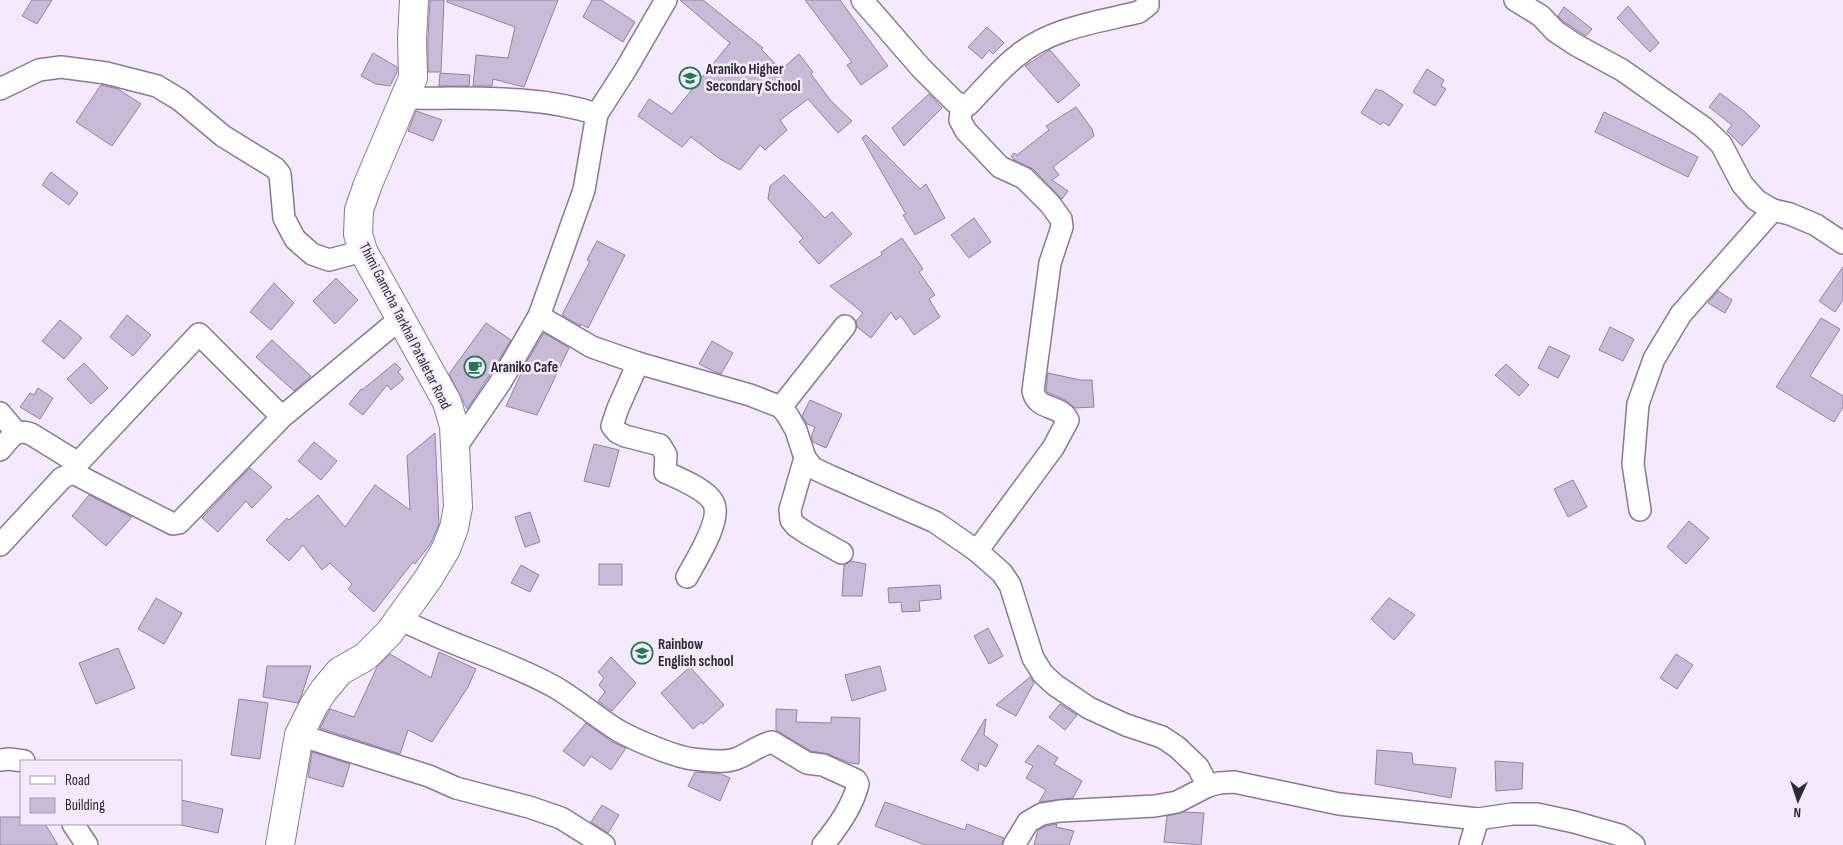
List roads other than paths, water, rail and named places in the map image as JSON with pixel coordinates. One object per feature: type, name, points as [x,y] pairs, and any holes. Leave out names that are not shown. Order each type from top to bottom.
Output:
[{"type":"street","name":"Thimi Gamcha Tarkhal Pataletar Road","points":[[280,845],[299,735],[314,705],[340,671],[365,657],[400,619],[433,572],[446,549],[454,528],[458,507],[454,426],[447,402],[363,251],[358,234],[359,210],[368,184],[413,78],[414,0]]},
{"type":"street","points":[[454,450],[500,383],[539,316],[584,190],[597,114],[626,69],[666,0]]},
{"type":"street","points":[[862,0],[921,68],[955,102],[962,105],[968,105],[1017,56],[1040,40],[1069,30],[1138,12],[1148,5],[1148,0]]},
{"type":"street","points":[[1514,0],[1541,16],[1555,31],[1576,45],[1622,70],[1703,127],[1722,144],[1742,184],[1756,200],[1773,210],[1790,214],[1816,225],[1843,243]]},
{"type":"street","points":[[0,89],[39,70],[61,67],[106,73],[157,86],[180,100],[223,136],[275,168],[280,174],[284,218],[295,239],[312,254],[329,260],[363,251]]},
{"type":"street","points":[[406,98],[516,100],[574,106],[597,114]]},
{"type":"street","points":[[962,105],[960,120],[966,131],[1000,168],[1024,178],[1050,204],[1061,219],[1062,227],[1050,263],[1033,391],[1035,398],[1040,403],[1065,414],[1068,420],[1053,448],[977,551]]},
{"type":"street","points":[[1640,510],[1633,464],[1638,404],[1654,358],[1680,314],[1773,210]]},
{"type":"street","points":[[539,316],[592,347],[638,363],[750,395],[781,408],[796,430],[804,458],[813,468],[934,522],[977,551],[1002,573],[1010,585],[1033,658],[1044,674],[1055,685],[1089,708],[1126,725],[1162,737],[1198,767],[1208,786]]},
{"type":"street","points":[[0,450],[16,432],[23,431],[31,434],[78,467],[79,476],[176,524],[282,417],[400,318]]},
{"type":"street","points":[[781,408],[845,326]]},
{"type":"street","points":[[0,545],[62,478],[78,467],[198,334],[282,417]]},
{"type":"street","points":[[638,363],[612,426],[617,432],[626,436],[660,445],[666,455],[664,472],[694,486],[713,500],[716,509],[714,524],[687,577]]},
{"type":"street","points":[[0,413],[16,432]]},
{"type":"street","points":[[804,458],[790,510],[792,520],[802,530],[842,553]]},
{"type":"street","points":[[400,619],[425,632],[468,647],[553,686],[619,731],[677,756],[726,760],[738,759],[762,744],[772,742],[807,763],[823,765],[856,780],[858,784],[857,790],[840,823],[823,845]]},
{"type":"street","points":[[299,735],[428,776],[456,788],[529,807],[561,818],[604,845]]},
{"type":"street","points":[[0,760],[20,760]]},
{"type":"street","points":[[1014,845],[1028,822],[1042,814],[1060,811],[1155,806],[1177,802],[1208,786],[1234,782],[1340,804],[1478,819],[1512,814],[1537,814],[1574,822],[1620,836],[1634,845]]},
{"type":"street","points":[[1470,845],[1478,819]]},
{"type":"street","points":[[74,825],[88,845]]},
{"type":"place","name":"Araniko Higher Secondary School","points":[[690,78]]},
{"type":"place","name":"Araniko Cafe","points":[[475,367]]},
{"type":"place","name":"Rainbow English school","points":[[642,653]]}]
